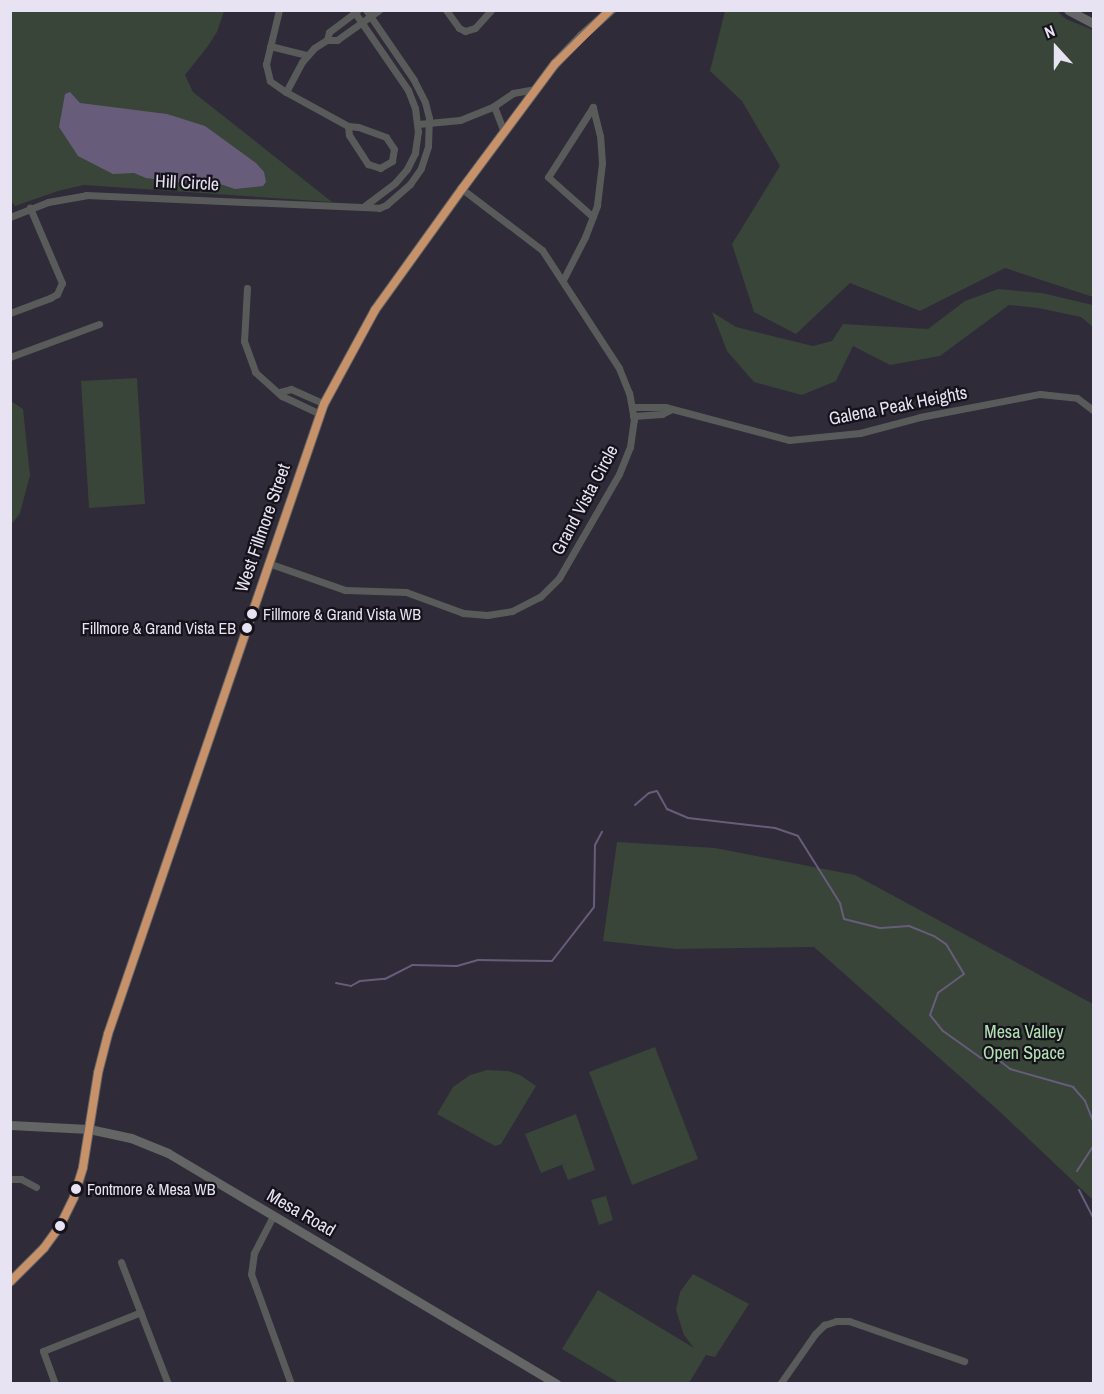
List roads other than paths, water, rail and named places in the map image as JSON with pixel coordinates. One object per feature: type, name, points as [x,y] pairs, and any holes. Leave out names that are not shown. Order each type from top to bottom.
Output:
[{"type":"main road","name":"West Fillmore Street","points":[[10,1282],[33,1262],[63,1219],[79,1182],[98,1073],[108,1034],[322,409],[375,310],[462,189],[568,49],[611,10]]},
{"type":"main road","points":[[1068,10],[1094,24]]},
{"type":"main road","name":"Mesa Road","points":[[10,1125],[89,1129],[131,1138],[168,1153],[557,1383]]},
{"type":"street","points":[[279,10],[266,64],[267,73],[276,87],[348,126],[358,127],[386,137],[394,149],[392,161],[380,168],[368,164],[349,135],[348,126]]},
{"type":"street","points":[[286,92],[306,55],[327,39],[336,40],[362,22],[368,14],[379,10]]},
{"type":"street","points":[[446,10],[459,28],[465,31],[475,28],[491,10]]},
{"type":"street","points":[[327,39],[328,32],[355,11],[408,90],[418,124],[418,142],[407,169],[395,183],[365,206]]},
{"type":"street","name":"Hill Circle","points":[[10,217],[30,208],[86,195],[379,208],[386,205],[410,184],[425,157],[430,134],[429,123],[421,91],[368,14]]},
{"type":"street","points":[[270,46],[306,55]]},
{"type":"street","points":[[418,124],[460,120],[495,106],[513,93],[536,89]]},
{"type":"street","points":[[495,106],[504,132]]},
{"type":"street","points":[[563,280],[592,217],[597,205],[602,163],[600,135],[593,107],[548,177],[592,217]]},
{"type":"street","name":"Grand Vista Circle","points":[[268,563],[345,590],[406,592],[463,613],[500,614],[522,607],[550,589],[569,563],[626,462],[633,434],[633,416],[619,368],[563,280],[535,242],[462,189]]},
{"type":"street","points":[[10,313],[51,298],[61,288],[62,283],[30,208]]},
{"type":"street","points":[[247,288],[243,341],[255,372],[282,396],[322,409]]},
{"type":"street","points":[[10,357],[99,324]]},
{"type":"street","points":[[280,392],[291,389],[322,409]]},
{"type":"street","name":"Galena Peak Heights","points":[[632,407],[665,407],[789,440],[860,433],[920,417],[1040,394],[1077,398],[1094,411]]},
{"type":"street","name":"Galena Peak Heights","points":[[633,416],[663,414],[670,410]]},
{"type":"street","points":[[10,1179],[21,1179],[36,1187]]},
{"type":"street","points":[[273,1216],[254,1252],[251,1274],[291,1383]]},
{"type":"street","points":[[121,1262],[168,1383]]},
{"type":"street","points":[[55,1383],[41,1348],[141,1312]]},
{"type":"street","points":[[780,1383],[815,1334],[824,1325],[836,1321],[849,1321],[964,1360]]},
{"type":"waterway","points":[[635,805],[649,793],[657,791],[667,809],[688,818],[775,828],[798,836],[840,903],[844,919],[881,928],[909,926],[934,936],[946,944],[964,974],[938,993],[930,1015],[943,1031],[981,1058],[996,1058],[1010,1069],[1073,1087],[1085,1101],[1094,1123]]},
{"type":"waterway","points":[[336,983],[351,986],[360,981],[385,979],[412,965],[457,966],[478,960],[552,961],[594,907],[595,845],[602,832]]},
{"type":"waterway","points":[[1077,1171],[1094,1145]]},
{"type":"waterway","points":[[1079,1190],[1094,1219]]},
{"type":"place","name":"Fillmore & Grand Vista WB","points":[[252,614]]},
{"type":"place","name":"Fillmore & Grand Vista EB","points":[[247,628]]},
{"type":"place","name":"Fontmore & Mesa WB","points":[[76,1189]]},
{"type":"park label","name":"Mesa Valley Open Space","points":[[1024,1043]]}]
